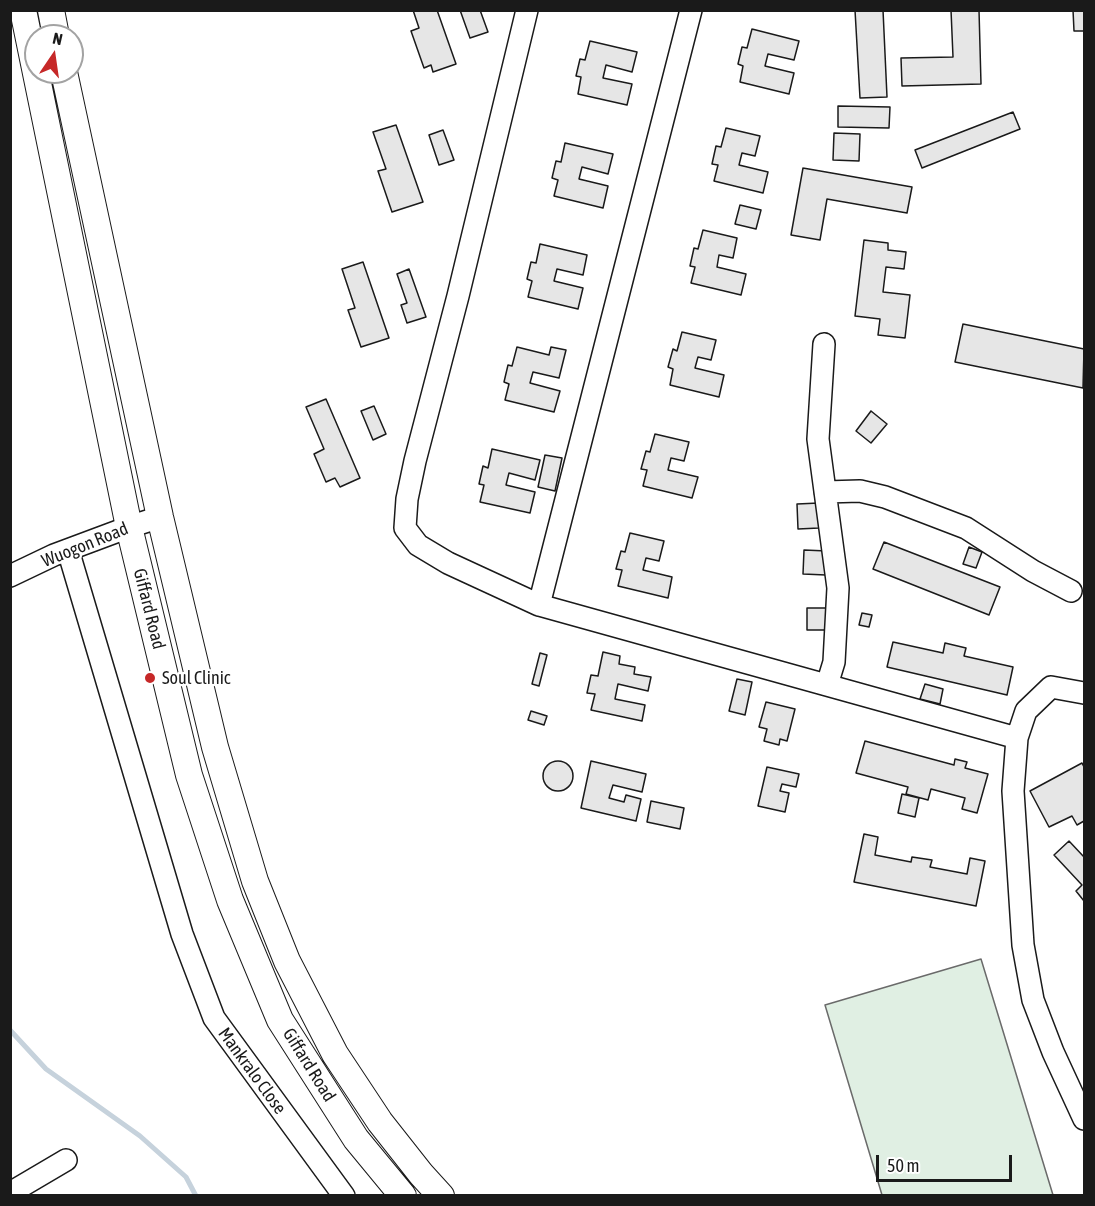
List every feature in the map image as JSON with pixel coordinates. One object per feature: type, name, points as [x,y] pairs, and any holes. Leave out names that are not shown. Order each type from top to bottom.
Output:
[{"type":"main road","name":"Giffard Road","points":[[23,10],[129,527],[189,775],[234,911],[280,1020],[356,1139],[403,1196]]},
{"type":"main road","name":"Giffard Road","points":[[67,84],[160,517],[215,747],[255,881],[287,961],[335,1054],[380,1122],[441,1196]]},
{"type":"street","points":[[527,10],[458,296],[415,461],[407,499],[405,528],[418,545],[448,563],[539,605],[1017,738]]},
{"type":"street","points":[[539,605],[691,10]]},
{"type":"street","points":[[824,345],[818,439],[838,588],[834,662],[827,685]]},
{"type":"street","points":[[825,492],[860,491],[885,497],[966,528],[1033,571],[1071,591]]},
{"type":"street","name":"Wuogon Road","points":[[10,576],[68,550],[160,517]]},
{"type":"street","name":"Mankralo Close","points":[[68,550],[182,934],[214,1018],[344,1196]]},
{"type":"street","points":[[1084,693],[1051,687],[1026,711],[1017,738],[1013,791],[1023,945],[1033,1000],[1053,1052],[1084,1119]]},
{"type":"street","points":[[10,1193],[66,1160]]},
{"type":"green space","points":[[981,959],[1053,1195],[882,1195],[825,1005]]},
{"type":"building","points":[[413,10],[437,10],[456,64],[433,72],[431,65],[424,68],[411,31],[419,28]]},
{"type":"building","points":[[460,10],[480,10],[488,32],[470,38]]},
{"type":"building","points":[[855,10],[883,10],[887,97],[860,98]]},
{"type":"building","points":[[951,10],[979,10],[981,84],[902,86],[901,58],[953,57]]},
{"type":"building","points":[[1073,10],[1084,10],[1084,31],[1074,31]]},
{"type":"building","points":[[752,29],[799,41],[794,60],[768,54],[765,66],[794,73],[789,94],[740,82],[743,66],[738,64],[742,47],[747,48]]},
{"type":"building","points":[[590,41],[637,52],[632,72],[606,65],[603,78],[632,84],[627,105],[578,94],[581,77],[576,76],[580,59],[585,60]]},
{"type":"building","points":[[838,106],[890,107],[889,128],[838,127]]},
{"type":"building","points":[[1013,112],[1020,129],[922,168],[915,150]]},
{"type":"building","points":[[396,125],[423,202],[392,212],[378,171],[386,169],[373,132]]},
{"type":"building","points":[[726,128],[760,136],[755,156],[742,153],[739,165],[768,172],[763,193],[714,181],[718,165],[712,164],[716,146],[721,147]]},
{"type":"building","points":[[443,130],[454,160],[439,165],[429,135]]},
{"type":"building","points":[[834,133],[860,134],[859,161],[833,160]]},
{"type":"building","points":[[565,143],[613,154],[608,174],[582,167],[579,179],[608,186],[603,208],[554,196],[558,180],[552,178],[556,161],[561,162]]},
{"type":"building","points":[[803,168],[912,187],[907,213],[827,199],[820,240],[791,235]]},
{"type":"building","points":[[740,205],[761,210],[756,229],[735,224]]},
{"type":"building","points":[[703,230],[737,238],[733,258],[719,255],[717,267],[746,274],[741,295],[691,283],[695,267],[690,266],[694,248],[698,249]]},
{"type":"building","points":[[864,240],[888,243],[888,250],[906,252],[904,269],[886,267],[883,292],[910,295],[905,338],[878,335],[880,319],[855,316]]},
{"type":"building","points":[[540,244],[587,255],[583,275],[557,269],[554,281],[583,288],[578,309],[528,297],[532,281],[527,279],[531,262],[536,263]]},
{"type":"building","points":[[363,262],[389,338],[361,347],[348,310],[355,308],[342,269]]},
{"type":"building","points":[[409,269],[426,317],[407,323],[401,305],[407,303],[397,274]]},
{"type":"building","points":[[963,324],[1084,349],[1083,388],[955,362]]},
{"type":"building","points":[[682,332],[716,340],[711,360],[698,357],[695,368],[724,375],[719,397],[670,385],[673,369],[668,367],[673,349],[677,351]]},
{"type":"building","points":[[517,347],[549,355],[551,347],[566,350],[559,378],[533,372],[530,383],[560,391],[554,412],[505,400],[509,384],[504,382],[508,365],[512,366]]},
{"type":"building","points":[[326,399],[360,478],[340,487],[335,478],[326,482],[314,454],[324,449],[306,407]]},
{"type":"building","points":[[374,406],[386,434],[373,440],[361,411]]},
{"type":"building","points":[[871,411],[887,424],[871,443],[856,431]]},
{"type":"building","points":[[655,434],[689,442],[684,461],[671,458],[668,470],[698,477],[692,498],[643,486],[647,470],[641,469],[646,451],[650,452]]},
{"type":"building","points":[[492,449],[540,460],[535,480],[509,473],[506,485],[535,492],[530,513],[480,502],[484,485],[479,484],[483,466],[488,468]]},
{"type":"building","points":[[545,455],[562,458],[555,491],[538,487]]},
{"type":"building","points":[[819,503],[819,528],[798,529],[797,504]]},
{"type":"building","points":[[630,533],[664,541],[659,561],[646,558],[643,570],[672,577],[668,598],[618,586],[622,570],[616,569],[621,551],[625,552]]},
{"type":"building","points":[[884,542],[1000,587],[989,615],[873,569]]},
{"type":"building","points":[[969,547],[982,552],[976,568],[963,564]]},
{"type":"building","points":[[804,550],[827,551],[826,575],[803,574]]},
{"type":"building","points":[[807,608],[828,608],[828,630],[807,630]]},
{"type":"building","points":[[862,613],[872,615],[869,627],[859,625]]},
{"type":"building","points":[[893,642],[943,653],[945,643],[966,648],[964,656],[1013,667],[1007,695],[887,667]]},
{"type":"building","points":[[603,652],[620,656],[619,664],[635,667],[634,674],[651,677],[648,691],[618,684],[615,699],[645,705],[642,721],[591,710],[595,694],[587,693],[591,675],[598,676]]},
{"type":"building","points":[[540,653],[547,655],[539,686],[532,684]]},
{"type":"building","points":[[737,679],[752,682],[745,715],[729,711]]},
{"type":"building","points":[[925,684],[943,689],[940,704],[920,699]]},
{"type":"building","points":[[766,702],[795,709],[787,741],[780,739],[779,745],[764,741],[767,729],[759,727]]},
{"type":"building","points":[[531,711],[547,716],[544,725],[528,720]]},
{"type":"building","points":[[865,741],[954,765],[955,759],[967,762],[965,768],[988,774],[977,813],[962,809],[965,798],[931,789],[928,800],[906,794],[908,787],[856,773]]},
{"type":"building","points":[[558,761],[564,762],[572,770],[572,782],[564,790],[558,791],[552,790],[544,782],[543,776],[544,770],[552,762]]},
{"type":"building","points":[[591,761],[646,774],[642,792],[613,785],[609,798],[624,802],[626,795],[641,799],[636,821],[581,808]]},
{"type":"building","points":[[1082,763],[1084,767],[1084,821],[1077,825],[1072,816],[1049,827],[1030,791]]},
{"type":"building","points":[[767,767],[799,774],[796,787],[782,784],[780,791],[789,793],[785,812],[758,806]]},
{"type":"building","points":[[902,794],[919,798],[915,817],[898,813]]},
{"type":"building","points":[[651,801],[684,808],[680,829],[647,822]]},
{"type":"building","points":[[864,834],[878,837],[875,855],[911,862],[912,857],[932,860],[930,867],[967,874],[970,858],[985,861],[976,906],[854,882]]},
{"type":"building","points":[[1069,841],[1084,857],[1084,901],[1076,891],[1082,885],[1054,855]]},
{"type":"waterway","points":[[10,1030],[46,1069],[140,1136],[186,1177],[196,1196]]},
{"type":"place","name":"Soul Clinic","points":[[150,678]]}]
